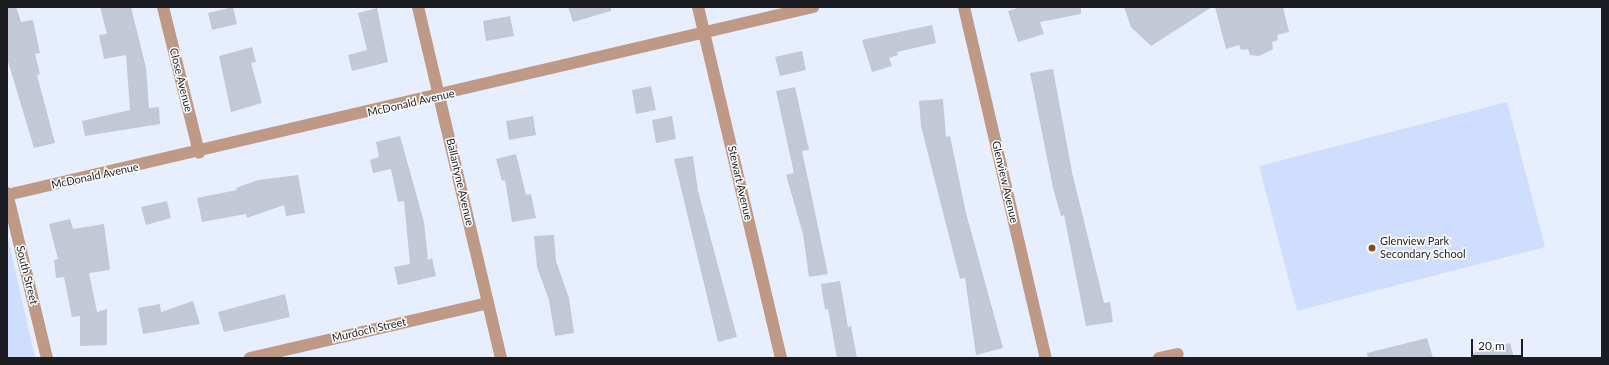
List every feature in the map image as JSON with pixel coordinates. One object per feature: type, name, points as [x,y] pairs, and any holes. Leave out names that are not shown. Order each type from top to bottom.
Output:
[{"type":"street","name":"Close Avenue","points":[[163,7],[198,153]]},
{"type":"street","name":"Ballantyne Avenue","points":[[418,7],[501,358]]},
{"type":"street","name":"Stewart Avenue","points":[[698,7],[781,358]]},
{"type":"street","name":"McDonald Avenue","points":[[7,194],[198,153],[813,7]]},
{"type":"street","name":"Glenview Avenue","points":[[964,7],[1046,358]]},
{"type":"street","name":"South Street","points":[[7,194],[47,358]]},
{"type":"street","name":"Murdoch Street","points":[[250,358],[488,303]]},
{"type":"street","points":[[1159,358],[1178,354]]},
{"type":"shaded area","points":[[1507,102],[1545,247],[1297,311],[1259,166]]},
{"type":"shaded area","points":[[7,234],[35,358],[7,358]]},
{"type":"building","points":[[7,7],[16,7],[21,22],[33,20],[40,53],[35,54],[40,74],[37,75],[55,143],[34,148],[7,58]]},
{"type":"building","points":[[100,7],[131,7],[146,68],[149,108],[159,107],[160,124],[85,136],[82,121],[130,110],[126,55],[104,59],[99,35],[107,34]]},
{"type":"building","points":[[233,7],[237,24],[212,30],[208,13]]},
{"type":"building","points":[[568,7],[611,7],[611,11],[573,22]]},
{"type":"building","points":[[1020,7],[1081,7],[1081,14],[1040,22],[1044,34],[1018,42],[1008,11]]},
{"type":"building","points":[[1124,7],[1212,7],[1151,46],[1131,27]]},
{"type":"building","points":[[1215,7],[1283,7],[1289,32],[1277,35],[1278,40],[1272,42],[1273,49],[1259,56],[1250,55],[1248,49],[1241,50],[1239,45],[1226,49]]},
{"type":"building","points":[[377,8],[388,62],[352,71],[348,55],[367,50],[358,13]]},
{"type":"building","points":[[510,16],[514,36],[486,41],[483,21]]},
{"type":"building","points":[[932,25],[936,43],[897,52],[898,55],[889,58],[892,66],[872,72],[862,40]]},
{"type":"building","points":[[252,47],[256,62],[251,63],[262,103],[231,112],[219,56]]},
{"type":"building","points":[[802,51],[806,70],[780,76],[775,57]]},
{"type":"building","points":[[1053,69],[1072,172],[1104,303],[1110,302],[1113,322],[1086,326],[1064,215],[1061,216],[1053,188],[1030,73]]},
{"type":"building","points":[[651,86],[656,110],[636,114],[632,90]]},
{"type":"building","points":[[795,87],[809,150],[802,151],[828,274],[809,277],[803,234],[786,175],[794,173],[776,91]]},
{"type":"building","points":[[943,99],[946,137],[950,136],[966,213],[1003,348],[976,355],[965,278],[960,279],[921,126],[919,101]]},
{"type":"building","points":[[533,116],[536,135],[509,140],[506,121]]},
{"type":"building","points":[[672,116],[676,139],[656,143],[652,120]]},
{"type":"building","points":[[400,136],[424,222],[428,260],[432,258],[436,276],[398,285],[394,267],[410,264],[404,201],[398,202],[391,169],[373,173],[370,160],[379,157],[376,142]]},
{"type":"building","points":[[516,154],[526,195],[531,194],[536,218],[512,222],[505,180],[502,181],[496,159]]},
{"type":"building","points":[[693,156],[698,191],[737,337],[718,342],[674,159]]},
{"type":"building","points":[[298,175],[305,213],[286,216],[284,205],[247,218],[246,214],[202,222],[197,198],[237,190],[236,188],[258,180]]},
{"type":"building","points":[[167,201],[171,218],[146,225],[141,207]]},
{"type":"building","points":[[70,219],[73,229],[104,224],[110,270],[89,273],[97,312],[107,309],[107,345],[80,346],[80,316],[72,317],[64,277],[56,278],[54,260],[58,259],[49,224]]},
{"type":"building","points":[[554,235],[556,261],[569,298],[574,333],[555,336],[549,300],[537,267],[534,236]]},
{"type":"building","points":[[840,281],[848,327],[851,326],[857,358],[837,358],[828,309],[825,310],[821,284]]},
{"type":"building","points":[[285,294],[290,317],[224,332],[218,312]]},
{"type":"building","points":[[193,301],[200,324],[143,334],[138,308],[160,304],[161,312]]},
{"type":"building","points":[[1427,338],[1433,358],[1368,358],[1367,353]]},
{"type":"building","points":[[1510,343],[1514,358],[1472,358],[1472,353]]},
{"type":"place","name":"Glenview Park Secondary School","points":[[1372,248]]}]
